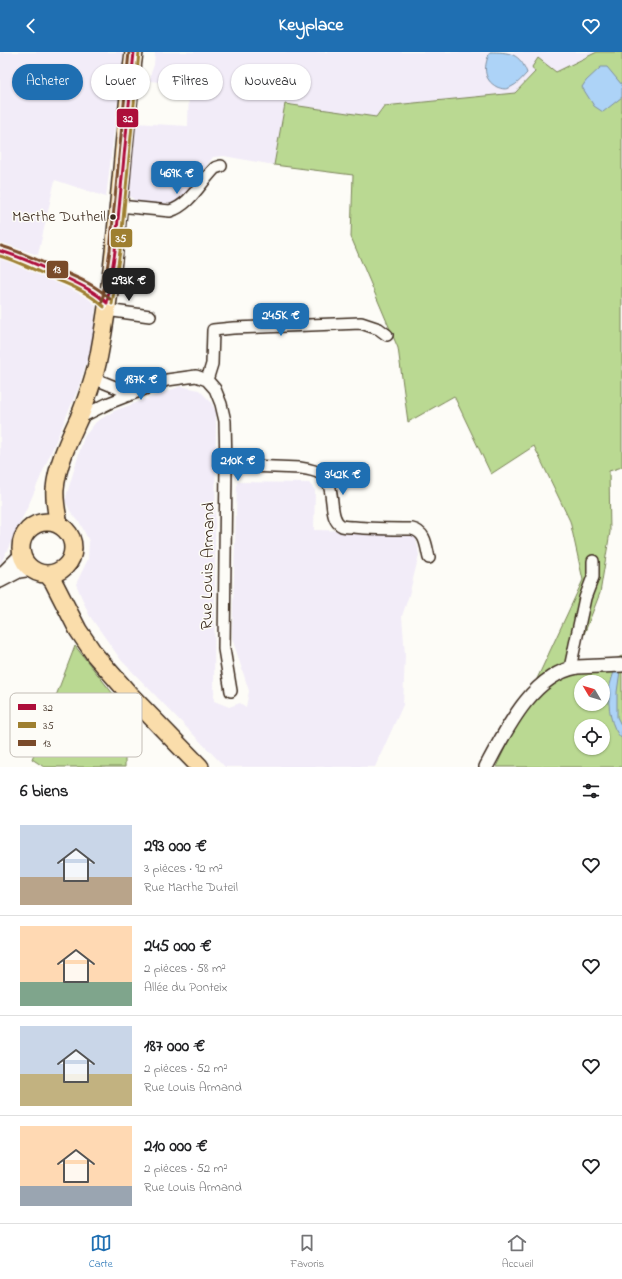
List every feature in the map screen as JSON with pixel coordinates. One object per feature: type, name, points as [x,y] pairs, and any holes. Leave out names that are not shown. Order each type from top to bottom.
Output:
[{"type":"main road","points":[[39,524],[55,488],[62,460],[91,385],[99,355],[115,250],[134,52]]},
{"type":"main road","points":[[55,488],[55,503],[59,525]]},
{"type":"main road","points":[[39,572],[60,571],[70,560],[73,544],[68,533],[59,525],[52,523],[39,524],[32,528],[26,534],[22,542],[23,558],[39,572],[53,581],[78,630],[107,669],[130,693]]},
{"type":"main road","points":[[64,602],[65,567]]},
{"type":"main road","points":[[142,706],[200,767]]},
{"type":"street","points":[[119,206],[170,211],[178,209],[185,204],[215,168],[221,166]]},
{"type":"street","points":[[0,251],[18,256],[75,282],[101,296],[107,306],[150,316]]},
{"type":"street","points":[[79,418],[109,403],[167,380],[196,376],[207,380],[212,364],[213,330],[361,324],[379,329],[387,335]]},
{"type":"street","name":"Rue Louis Armand","points":[[207,380],[215,389],[221,404],[225,421],[224,649],[231,691]]},
{"type":"street","points":[[91,385],[132,394]]},
{"type":"street","points":[[91,385],[109,403]]},
{"type":"street","points":[[226,465],[300,468],[312,470],[322,475],[328,484],[333,513],[336,520],[342,526],[418,530],[424,537],[428,558]]},
{"type":"street","points":[[0,576],[19,557],[22,551]]},
{"type":"street","points":[[570,668],[585,598],[593,577],[593,560]]},
{"type":"street","points":[[0,581],[19,571],[39,572]]},
{"type":"street","points":[[486,767],[510,723],[534,692],[553,675],[570,668],[617,665]]},
{"type":"shaded area","points":[[0,52],[124,52],[123,64],[91,64],[91,100],[118,100],[106,197],[55,180],[38,255],[0,243]]},
{"type":"shaded area","points":[[155,52],[597,52],[556,72],[535,72],[515,93],[384,106],[376,117],[286,105],[274,165],[224,156],[213,157],[183,198],[173,204],[135,201],[127,193],[135,123],[188,126],[189,100],[223,100],[223,64],[158,64],[158,82],[150,81],[154,65]]},
{"type":"shaded area","points":[[0,258],[12,261],[85,296],[96,305],[92,345],[78,389],[29,504],[0,565]]},
{"type":"shaded area","points":[[181,386],[199,390],[211,402],[216,412],[214,701],[229,707],[240,703],[246,707],[249,691],[232,638],[237,482],[309,483],[315,490],[314,530],[415,532],[419,555],[402,616],[405,655],[403,705],[375,767],[225,767],[121,660],[89,615],[76,584],[88,559],[89,541],[80,523],[70,511],[65,500],[84,437],[96,422],[114,411]]},
{"type":"green space","points":[[597,52],[622,52],[622,467],[609,471],[610,532],[600,593],[576,655],[585,672],[622,656],[622,767],[496,767],[583,580],[570,521],[534,446],[491,474],[454,396],[408,422],[398,348],[351,237],[353,175],[274,165],[285,104],[376,117],[384,106],[515,93],[535,72],[532,67],[538,58],[556,72]]},
{"type":"green space","points":[[75,646],[112,693],[57,693]]},
{"type":"green space","points":[[33,757],[125,757],[125,767],[44,767],[32,759]]},
{"type":"water","points":[[490,52],[503,52],[513,55],[521,61],[527,73],[518,83],[509,88],[504,89],[497,87],[489,80],[486,71],[486,62]]},
{"type":"water","points":[[601,67],[607,67],[622,85],[622,97],[603,112],[594,106],[582,87],[586,81]]},
{"type":"water","points":[[615,669],[620,671],[617,692],[617,717],[622,727],[622,739],[612,722],[610,709],[611,682]]},
{"type":"transit line","name":"13","points":[[102,302],[110,250],[129,52]]},
{"type":"transit line","name":"32","points":[[107,303],[115,251],[134,52]]},
{"type":"transit line","name":"35","points":[[112,304],[120,251],[139,52]]},
{"type":"transit line","name":"13","points":[[1,246],[24,254],[80,279],[93,286],[110,299]]},
{"type":"transit line","name":"32","points":[[0,251],[14,255],[56,273],[89,290],[107,303]]},
{"type":"transit line","name":"35","points":[[0,256],[74,287],[87,294],[104,307]]},
{"type":"place","name":"Marthe Dutheil","points":[[113,217]]}]
